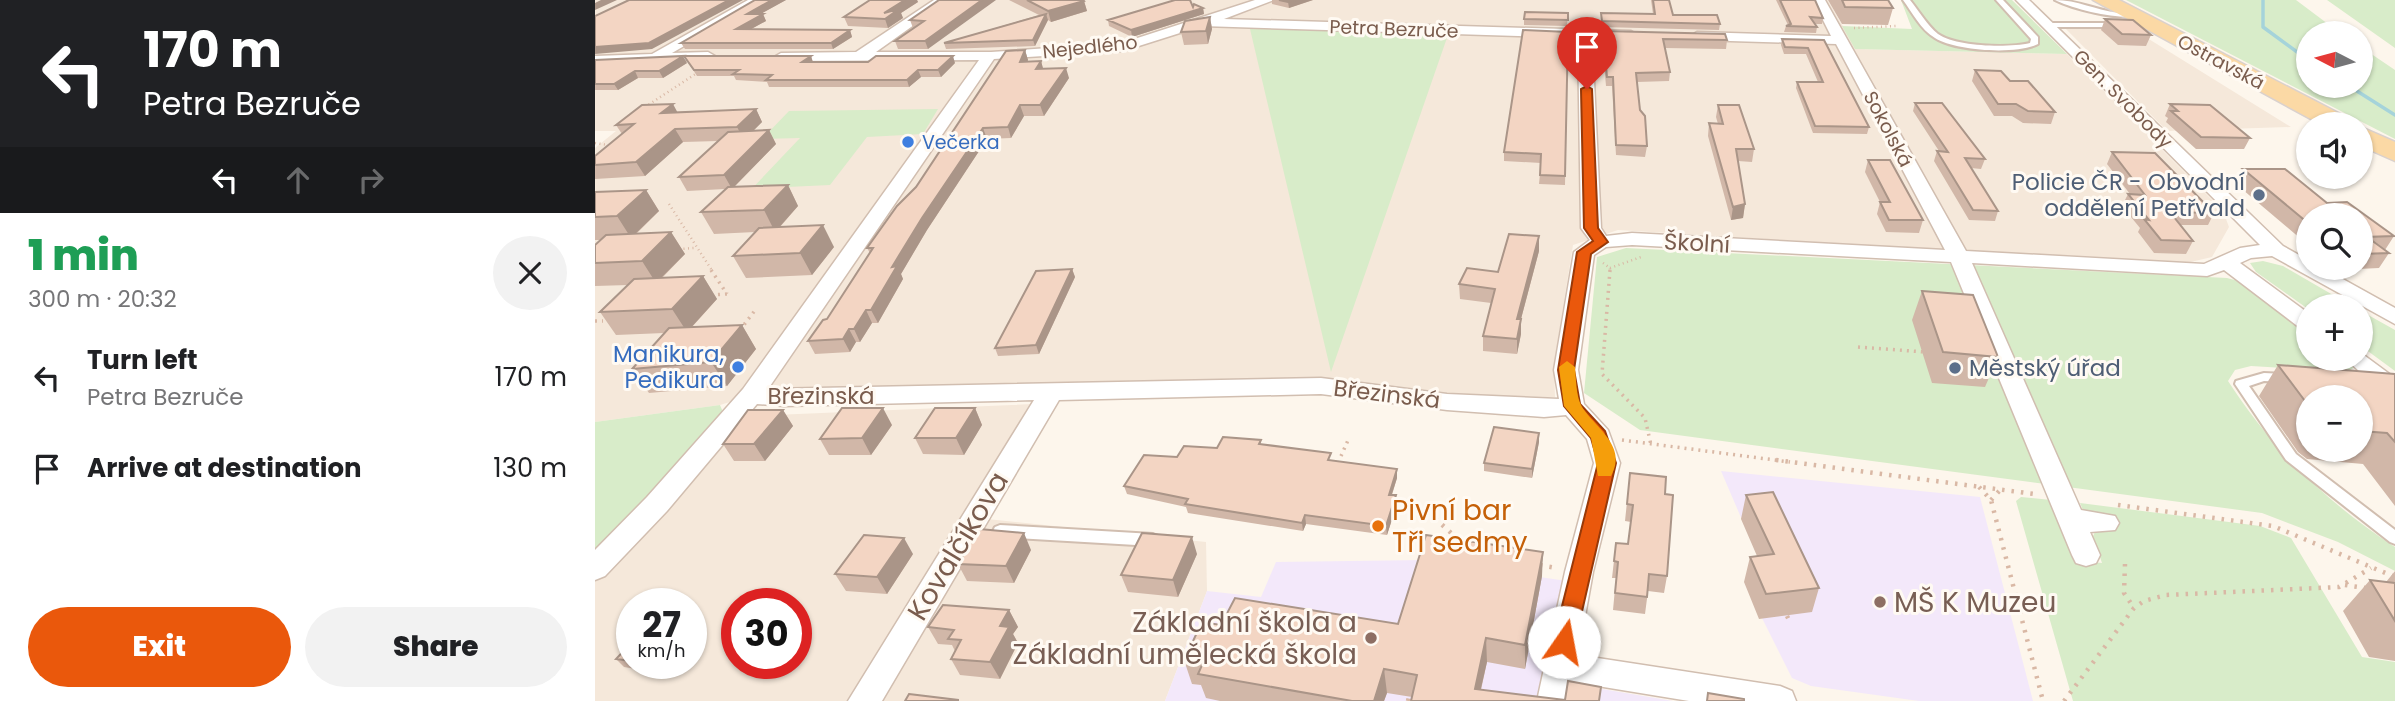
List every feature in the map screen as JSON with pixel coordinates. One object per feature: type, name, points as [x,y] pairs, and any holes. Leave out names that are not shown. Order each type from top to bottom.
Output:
[{"type":"main road","name":"Ostravská","points":[[2103,0],[2130,20],[2183,42],[2316,112]]},
{"type":"main road","points":[[2373,141],[2395,153]]},
{"type":"street","points":[[656,56],[758,0]]},
{"type":"street","points":[[859,57],[943,0]]},
{"type":"street","name":"Nejedlého","points":[[989,56],[1123,47],[1268,0]]},
{"type":"street","name":"Sokolská","points":[[1819,0],[1959,257],[2086,555]]},
{"type":"street","name":"Gen. Svobody","points":[[2022,0],[2276,250],[2395,317]]},
{"type":"street","name":"Petra Bezruče","points":[[1203,22],[1652,35]]},
{"type":"street","points":[[1553,701],[1579,572],[1607,463],[1599,436],[1572,406],[1566,370],[1593,247],[1585,34]]},
{"type":"street","points":[[1679,36],[1837,34]]},
{"type":"street","points":[[595,60],[723,56]]},
{"type":"street","points":[[764,57],[989,56]]},
{"type":"street","name":"Březinská","points":[[989,56],[751,395],[784,398],[1321,386],[1447,402],[1543,409],[1572,406]]},
{"type":"street","name":"Školní","points":[[1593,247],[1632,239],[2207,270],[2247,251],[2276,250]]},
{"type":"street","points":[[2227,262],[2296,314]]},
{"type":"street","points":[[2371,371],[2392,388]]},
{"type":"street","name":"Kovalčíkova","points":[[864,701],[1052,391]]},
{"type":"street","points":[[595,568],[657,504],[751,395]]},
{"type":"street","points":[[2066,509],[2109,514]]},
{"type":"street","points":[[1559,666],[1780,701]]},
{"type":"lane","points":[[1906,0],[1936,36],[1948,42],[1994,46],[2034,44],[2035,39],[1999,0]]},
{"type":"lane","points":[[2058,0],[2130,20]]},
{"type":"lane","points":[[2048,24],[2130,20]]},
{"type":"lane","points":[[2302,379],[2264,377],[2241,384],[2291,457],[2395,538]]},
{"type":"lane","points":[[2360,384],[2392,388]]},
{"type":"lane","points":[[968,530],[1165,541]]},
{"type":"path","points":[[1837,34],[1897,26]]},
{"type":"path","points":[[635,114],[723,56]]},
{"type":"path","points":[[595,143],[608,145]]},
{"type":"path","points":[[669,204],[694,248],[727,294],[701,295]]},
{"type":"path","points":[[1593,247],[1610,268],[1602,374],[1645,418],[1650,445]]},
{"type":"path","points":[[671,249],[694,248]]},
{"type":"path","points":[[735,336],[756,309]]},
{"type":"path","points":[[595,321],[603,321]]},
{"type":"path","points":[[1858,347],[1926,352]]},
{"type":"path","points":[[1599,436],[1650,445],[2001,489],[2066,509]]},
{"type":"path","points":[[1341,456],[1349,438]]},
{"type":"path","points":[[1977,486],[1991,500],[2043,701]]},
{"type":"path","points":[[1991,500],[2001,489]]},
{"type":"path","points":[[1428,512],[1465,546]]},
{"type":"path","points":[[2109,514],[2245,519],[2273,526],[2395,577]]},
{"type":"path","points":[[2125,564],[2121,579],[2123,590],[2129,604],[2134,608]]},
{"type":"path","points":[[1538,565],[1579,572]]},
{"type":"path","points":[[2343,585],[2371,568]]},
{"type":"path","points":[[2063,701],[2134,608],[2144,601],[2166,594],[2290,590],[2343,585],[2369,588]]},
{"type":"shaded area","points":[[595,0],[1828,0],[1856,49],[2067,54],[2223,211],[2229,227],[2212,257],[2182,264],[1618,230],[1573,245],[1554,364],[1555,397],[1462,396],[1323,380],[769,390],[720,405],[595,422],[595,148],[616,131],[595,131]]},
{"type":"shaded area","points":[[2064,27],[2131,28],[2291,127],[2167,131]]},
{"type":"shaded area","points":[[1033,404],[968,517],[1206,542],[1207,591],[1165,701],[595,701],[595,557],[725,417]]},
{"type":"shaded area","name":"MŠ K Muzeu","points":[[1721,471],[1980,497],[2033,701],[1919,701],[1811,686],[1792,678],[1745,584],[1767,578]]},
{"type":"shaded area","name":"Základní škola a Základní umělecká škola","points":[[1425,560],[1567,581],[1543,679],[1673,701],[1165,701],[1207,591],[1261,597],[1276,562]]},
{"type":"green space","points":[[1901,0],[2012,0],[2067,54],[1855,49],[1842,26],[1912,29]]},
{"type":"green space","points":[[2126,0],[2296,0],[2324,21],[2296,21],[2296,88]]},
{"type":"green space","points":[[2327,0],[2395,0],[2395,48],[2373,32],[2373,21],[2357,21]]},
{"type":"green space","points":[[1250,29],[1449,32],[1331,372]]},
{"type":"green space","points":[[2373,55],[2395,70],[2395,139],[2373,128],[2373,112],[2343,112],[2316,98],[2373,98]]},
{"type":"green space","points":[[938,109],[923,134],[867,137],[830,185],[787,187],[746,195],[800,138],[762,139],[789,111]]},
{"type":"green space","points":[[1626,248],[2227,278],[2246,283],[2296,319],[2296,369],[2251,366],[2235,370],[2228,381],[2263,429],[2303,473],[2346,512],[2395,547],[2395,571],[2338,542],[2262,513],[1640,430],[1584,393],[1597,257]]},
{"type":"green space","points":[[2263,261],[2283,266],[2296,274],[2296,280],[2307,280],[2331,294],[2296,294],[2296,300],[2256,272],[2250,263]]},
{"type":"green space","points":[[2373,318],[2395,330],[2395,371],[2373,355]]},
{"type":"green space","points":[[720,405],[725,417],[595,557],[595,422]]},
{"type":"green space","points":[[2021,497],[2051,500],[2075,560],[2102,563],[2093,536],[2096,530],[2091,513],[2083,510],[2080,503],[2260,526],[2291,538],[2362,657],[2395,662],[2395,701],[2073,701],[2016,501]]},
{"type":"building","points":[[629,0],[729,0],[649,43],[595,47],[595,16]]},
{"type":"building","points":[[755,0],[772,0],[747,14],[763,14],[736,29],[850,30],[831,43],[681,43]]},
{"type":"building","points":[[870,0],[905,0],[884,13],[899,9],[885,19],[844,17]]},
{"type":"building","points":[[939,0],[982,0],[925,41],[895,41],[924,21],[910,20]]},
{"type":"building","points":[[1027,0],[1083,0],[1084,1],[1048,11]]},
{"type":"building","points":[[1175,0],[1190,0],[1193,7],[1194,4],[1203,8],[1131,30],[1108,20]]},
{"type":"building","points":[[1653,0],[1669,0],[1673,15],[1717,15],[1720,24],[1602,21],[1601,13],[1655,14]]},
{"type":"building","points":[[1780,0],[1815,0],[1823,18],[1810,17],[1817,27],[1786,26],[1791,24]]},
{"type":"building","points":[[1842,0],[1888,0],[1893,8],[1845,7]]},
{"type":"building","points":[[1525,12],[1568,13],[1568,20],[1524,19]]},
{"type":"building","points":[[1046,14],[1033,40],[944,43]]},
{"type":"building","points":[[1210,17],[1206,31],[1181,32],[1185,21]]},
{"type":"building","points":[[2105,19],[2133,20],[2151,35],[2122,34]]},
{"type":"building","points":[[1523,30],[1568,32],[1565,176],[1540,175],[1541,154],[1504,152]]},
{"type":"building","points":[[1603,31],[1725,34],[1727,40],[1663,39],[1670,72],[1636,73],[1640,110],[1645,116],[1647,146],[1616,145],[1613,77],[1607,77]]},
{"type":"building","points":[[1782,39],[1824,40],[1869,127],[1815,126],[1797,82],[1823,82],[1808,48],[1785,47]]},
{"type":"building","points":[[1025,50],[1020,62],[1041,61],[1036,69],[1066,68],[1040,105],[1020,105],[1008,127],[983,128],[922,218],[892,267],[897,266],[871,310],[866,310],[854,329],[849,329],[843,339],[808,341],[823,320],[827,319],[873,248],[867,248],[897,206],[916,187],[1006,51]]},
{"type":"building","points":[[683,56],[659,71],[635,71],[614,84],[595,84],[595,60]]},
{"type":"building","points":[[684,56],[811,56],[802,62],[868,62],[876,56],[953,56],[938,70],[918,70],[907,80],[766,80],[772,75],[733,74],[739,70],[694,70]]},
{"type":"building","points":[[1975,70],[2001,71],[2010,81],[2028,81],[2055,112],[2028,111],[2016,104],[1998,104]]},
{"type":"building","points":[[1915,103],[1942,103],[1985,159],[1965,158],[1998,211],[1973,210],[1937,151],[1948,152]]},
{"type":"building","points":[[673,104],[661,113],[756,109],[737,127],[675,129],[636,162],[595,165],[595,156],[634,124],[616,125],[642,105]]},
{"type":"building","points":[[2170,104],[2210,105],[2250,138],[2201,137],[2171,111],[2178,111]]},
{"type":"building","points":[[1718,105],[1739,105],[1754,149],[1736,149],[1745,204],[1733,207],[1709,123],[1723,124]]},
{"type":"building","points":[[769,130],[724,175],[679,177],[728,132]]},
{"type":"building","points":[[2112,152],[2155,153],[2214,213],[2170,212],[2193,241],[2161,240],[2128,194],[2145,195]]},
{"type":"building","points":[[1868,160],[1890,160],[1923,220],[1889,220],[1880,202],[1890,202]]},
{"type":"building","points":[[2243,169],[2285,169],[2296,178],[2296,189],[2310,189],[2327,203],[2296,203],[2296,213]]},
{"type":"building","points":[[788,185],[764,210],[701,212],[728,187]]},
{"type":"building","points":[[646,190],[617,216],[595,217],[595,192]]},
{"type":"building","points":[[2373,221],[2394,236],[2373,237]]},
{"type":"building","points":[[823,225],[800,253],[733,256],[759,228]]},
{"type":"building","points":[[671,232],[642,261],[595,263],[595,245],[606,235]]},
{"type":"building","points":[[1509,234],[1539,236],[1517,319],[1521,319],[1517,339],[1483,336],[1495,289],[1459,284],[1467,268],[1498,272]]},
{"type":"building","points":[[2373,241],[2389,253],[2373,254]]},
{"type":"building","points":[[1072,269],[1036,345],[995,348],[1036,271]]},
{"type":"building","points":[[703,276],[672,309],[600,312],[634,279]]},
{"type":"building","points":[[1922,291],[1973,295],[1998,357],[1943,352]]},
{"type":"building","points":[[742,325],[711,362],[632,369],[669,328]]},
{"type":"building","points":[[2278,365],[2296,366],[2296,371],[2395,374],[2395,442],[2387,433],[2373,432],[2373,385],[2296,385],[2296,389]]},
{"type":"building","points":[[842,408],[883,408],[862,438],[820,439]]},
{"type":"building","points":[[935,408],[975,408],[956,438],[915,438]]},
{"type":"building","points":[[748,410],[783,410],[754,444],[723,444]]},
{"type":"building","points":[[1494,427],[1539,433],[1532,469],[1484,463]]},
{"type":"building","points":[[1223,437],[1261,440],[1259,444],[1331,453],[1328,460],[1397,469],[1389,495],[1396,495],[1386,526],[1305,515],[1302,523],[1185,504],[1188,499],[1124,486],[1144,455],[1177,457],[1184,446],[1217,448]]},
{"type":"building","points":[[1630,473],[1666,477],[1665,494],[1673,495],[1667,576],[1649,574],[1647,597],[1615,593],[1618,562],[1614,561],[1616,543],[1628,544],[1633,505],[1627,504]]},
{"type":"building","points":[[1773,492],[1819,588],[1766,594],[1750,557],[1774,554],[1746,495]]},
{"type":"building","points":[[979,529],[1024,533],[1006,566],[958,564]]},
{"type":"building","points":[[1142,533],[1192,537],[1173,580],[1121,575]]},
{"type":"building","points":[[864,535],[904,538],[877,577],[835,574]]},
{"type":"building","name":"Základní škola a Základní umělecká škola","points":[[1426,535],[1543,552],[1525,645],[1486,638],[1475,689],[1565,700],[1568,681],[1601,687],[1599,701],[1411,701],[1417,675],[1384,669],[1374,701],[1352,701],[1198,674],[1203,663],[1184,660],[1202,622],[1221,625],[1235,598],[1398,624]]},
{"type":"building","points":[[2370,580],[2395,583],[2395,621]]},
{"type":"building","points":[[943,605],[1009,610],[1000,626],[1009,627],[990,662],[951,659],[961,640],[948,639],[954,630],[928,627]]},
{"type":"building","points":[[1708,693],[1744,699],[1744,701],[1707,701]]},
{"type":"building","points":[[909,694],[958,700],[958,701],[905,701]]},
{"type":"waterway","points":[[2263,0],[2263,27],[2296,51]]},
{"type":"waterway","points":[[2368,98],[2395,115]]},
{"type":"slow traffic","points":[[1567,367],[1572,406],[1599,436],[1607,463],[1605,471]]},
{"type":"place","name":"Večerka","points":[[908,142]]},
{"type":"place","name":"Policie ČR - Obvodní oddělení Petřvald","points":[[2259,195]]},
{"type":"place","name":"Manikura, Pedikura","points":[[738,367]]},
{"type":"place","name":"Městský úřad","points":[[1955,368]]},
{"type":"place","name":"Pivní bar Tři sedmy","points":[[1378,526]]},
{"type":"place","name":"MŠ K Muzeu","points":[[1880,602]]},
{"type":"place","name":"Základní škola a Základní umělecká škola","points":[[1371,638]]},
{"type":"route","points":[[1564,642],[1607,463],[1599,436],[1572,406],[1566,370],[1584,252],[1601,242],[1591,228],[1587,89]]}]
